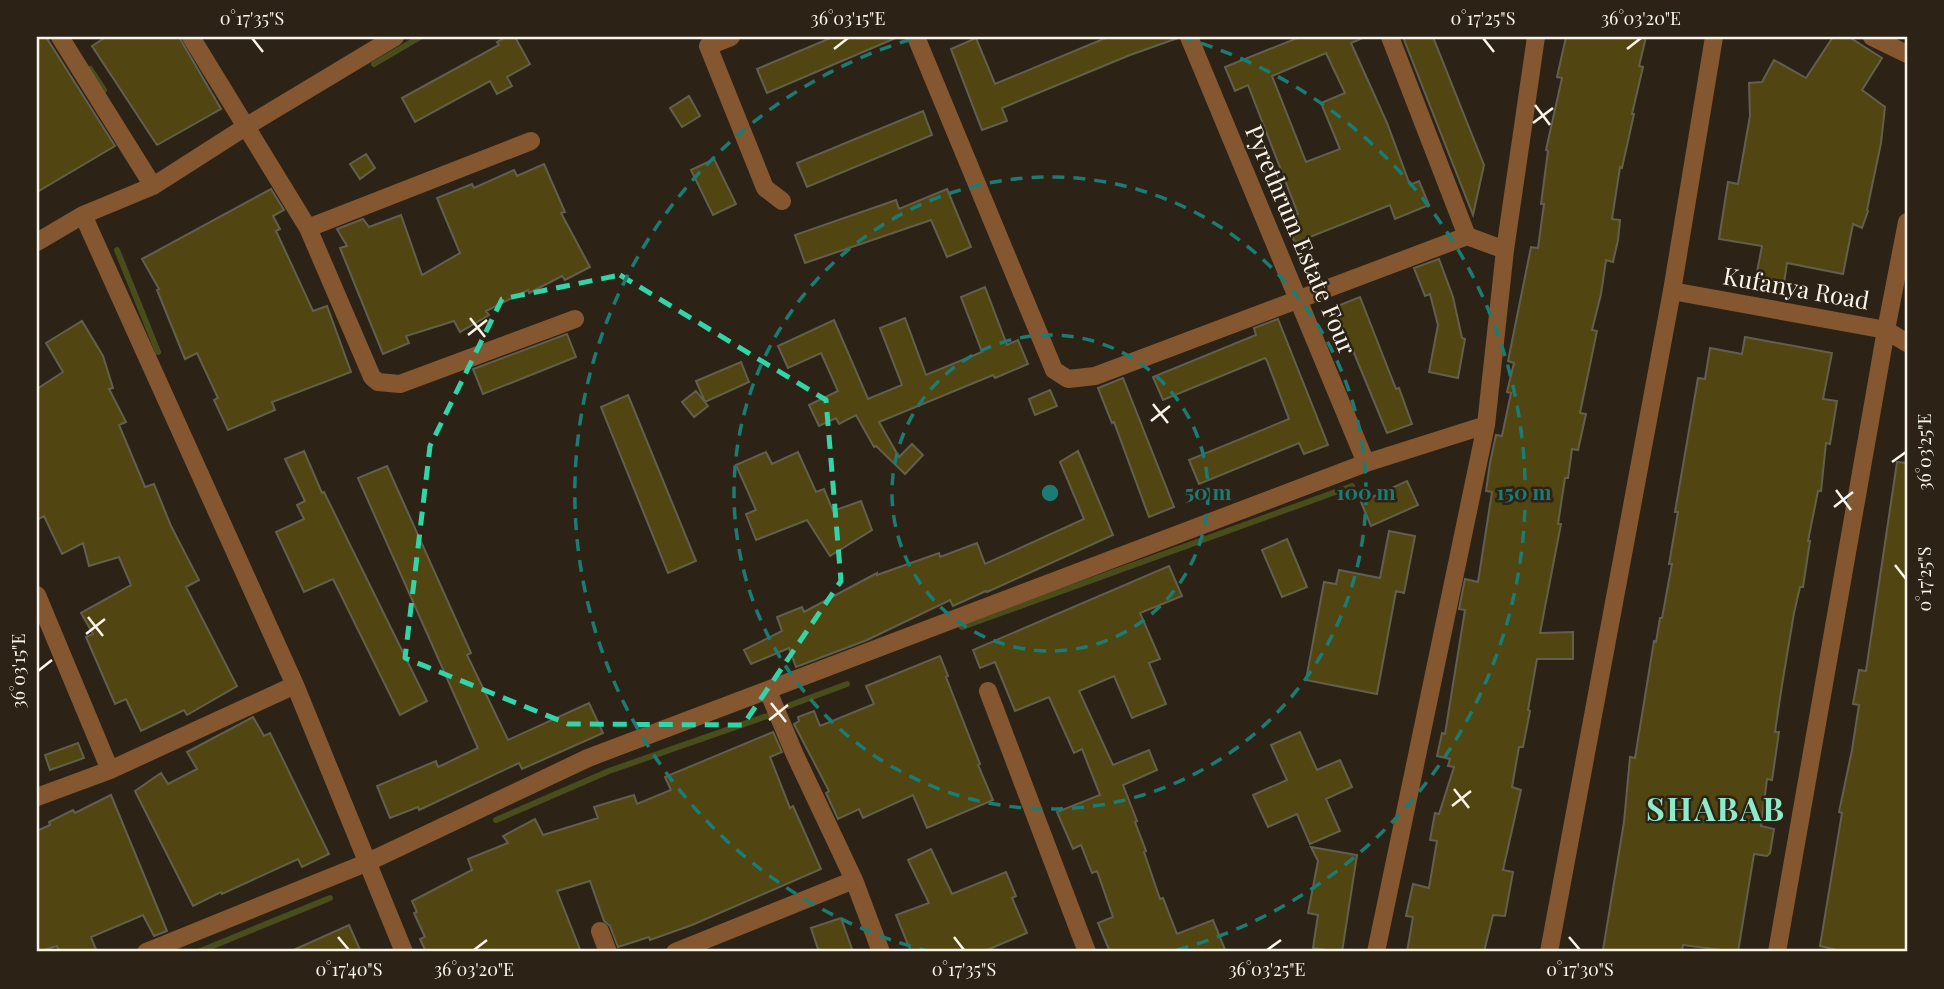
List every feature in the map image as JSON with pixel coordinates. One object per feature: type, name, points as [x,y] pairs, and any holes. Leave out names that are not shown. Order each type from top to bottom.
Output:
[{"type":"street","points":[[60,37],[153,186]]},
{"type":"street","points":[[191,37],[308,228],[372,377],[378,382],[400,384],[575,319]]},
{"type":"street","points":[[37,242],[83,215],[153,186],[395,37]]},
{"type":"street","points":[[731,37],[708,46],[765,188],[782,201]]},
{"type":"street","points":[[916,37],[1054,370],[1068,379],[1095,376],[1467,236],[1505,250]]},
{"type":"street","name":"Pyrethrum Estate Four","points":[[1189,37],[1366,463]]},
{"type":"street","points":[[1390,37],[1467,236]]},
{"type":"street","points":[[1376,952],[1486,425],[1505,250],[1536,37]]},
{"type":"street","points":[[1549,952],[1672,291],[1714,37]]},
{"type":"street","points":[[1872,37],[1907,54]]},
{"type":"street","points":[[308,228],[531,141]]},
{"type":"street","points":[[83,215],[295,685],[404,952]]},
{"type":"street","points":[[1777,952],[1907,222]]},
{"type":"street","name":"Kufanya Road","points":[[1672,291],[1886,330],[1907,343]]},
{"type":"street","points":[[146,952],[366,863],[588,758],[1366,463],[1486,425]]},
{"type":"street","points":[[37,595],[110,770]]},
{"type":"street","points":[[37,797],[110,770],[295,685]]},
{"type":"street","points":[[768,691],[794,755],[854,880],[881,952]]},
{"type":"street","points":[[988,691],[1087,952]]},
{"type":"street","points":[[675,952],[854,880]]},
{"type":"street","points":[[600,931],[608,952]]},
{"type":"highlighted area","points":[[620,275],[826,400],[841,581],[743,725],[568,724],[405,658],[430,446],[502,299]]},
{"type":"building","points":[[37,37],[46,37],[115,146],[37,192]]},
{"type":"building","points":[[106,37],[179,37],[221,109],[157,145],[92,46]]},
{"type":"building","points":[[506,37],[515,37],[530,64],[507,77],[512,86],[497,94],[490,81],[415,122],[402,98],[499,45],[497,42]]},
{"type":"building","points":[[833,37],[898,37],[767,93],[757,69]]},
{"type":"building","points":[[1108,37],[1178,38],[1002,108],[1007,121],[982,130],[951,49],[976,38],[995,84]]},
{"type":"building","points":[[1300,37],[1365,37],[1351,43],[1387,123],[1410,185],[1419,181],[1429,205],[1395,219],[1390,205],[1295,243],[1285,219],[1298,214],[1248,85],[1235,91],[1225,67]],"holes":[[[1326,53],[1345,93],[1321,103],[1340,149],[1306,162],[1272,76]]]},
{"type":"building","points":[[1403,37],[1433,37],[1484,165],[1473,215]]},
{"type":"building","points":[[1566,37],[1646,37],[1639,66],[1643,67],[1622,168],[1620,167],[1612,219],[1620,220],[1618,240],[1613,262],[1606,260],[1592,330],[1597,331],[1580,413],[1586,414],[1578,450],[1572,449],[1568,478],[1565,478],[1558,524],[1561,524],[1540,633],[1573,632],[1573,659],[1537,659],[1523,747],[1519,747],[1512,787],[1521,790],[1503,870],[1513,872],[1505,916],[1493,915],[1484,952],[1407,952],[1413,917],[1406,916],[1413,884],[1429,888],[1437,841],[1430,840],[1435,813],[1439,814],[1454,767],[1448,766],[1450,759],[1437,756],[1442,733],[1445,734],[1465,610],[1459,609],[1465,579],[1478,582],[1492,492],[1486,491],[1490,463],[1496,435],[1502,436],[1511,393],[1507,392],[1514,363],[1508,361],[1531,247],[1538,248],[1544,204],[1541,204],[1546,150],[1562,78],[1557,77]]},
{"type":"building","points":[[1833,37],[1849,37],[1882,58],[1862,90],[1885,107],[1868,211],[1862,228],[1853,224],[1843,274],[1787,263],[1784,283],[1756,277],[1762,246],[1719,239],[1728,182],[1738,184],[1750,116],[1749,83],[1762,82],[1774,60],[1806,78]]},
{"type":"building","points":[[689,96],[700,116],[682,127],[670,108]]},
{"type":"building","points":[[923,111],[932,135],[807,187],[797,163]]},
{"type":"building","points":[[366,154],[375,168],[360,179],[350,164]]},
{"type":"building","points":[[714,159],[736,204],[713,215],[691,170]]},
{"type":"building","points":[[544,164],[565,212],[561,213],[590,267],[565,280],[562,276],[529,293],[528,290],[486,311],[489,315],[460,332],[454,321],[406,336],[409,343],[383,354],[340,248],[347,246],[337,229],[363,219],[369,227],[401,215],[422,275],[460,253],[437,198],[472,184],[474,188],[514,170],[517,176]]},
{"type":"building","points":[[271,189],[284,210],[273,216],[280,229],[276,231],[313,311],[327,306],[351,372],[272,402],[275,410],[228,430],[214,400],[218,398],[197,353],[185,359],[157,290],[159,289],[142,259]]},
{"type":"building","points":[[947,189],[971,247],[947,257],[931,220],[805,263],[795,235],[896,200],[899,209]]},
{"type":"building","points":[[1439,259],[1453,297],[1462,338],[1465,339],[1458,378],[1429,372],[1438,325],[1430,294],[1425,296],[1414,268]]},
{"type":"building","points":[[985,287],[1007,345],[1018,340],[1028,364],[995,378],[993,375],[879,422],[899,457],[912,444],[923,455],[905,474],[874,447],[856,415],[839,424],[836,418],[819,426],[809,405],[838,391],[821,353],[788,368],[778,346],[834,320],[868,399],[902,385],[880,328],[905,318],[926,375],[982,352],[961,297]]},
{"type":"building","points":[[1360,297],[1412,424],[1387,433],[1335,307]]},
{"type":"building","points":[[1278,319],[1328,445],[1304,454],[1299,443],[1199,484],[1189,460],[1289,419],[1267,361],[1265,358],[1163,400],[1153,377],[1256,335],[1254,328]]},
{"type":"building","points":[[82,321],[103,356],[113,388],[109,389],[126,422],[119,425],[145,487],[154,484],[171,526],[199,580],[186,587],[237,686],[187,715],[184,710],[141,731],[126,699],[115,704],[86,637],[93,634],[81,613],[131,585],[119,557],[89,566],[83,543],[62,554],[44,516],[37,520],[37,389],[63,372],[46,343]]},
{"type":"building","points":[[567,334],[576,357],[483,394],[473,369]]},
{"type":"building","points":[[1745,337],[1832,353],[1823,399],[1837,401],[1830,444],[1826,443],[1821,491],[1818,491],[1808,541],[1803,587],[1800,587],[1794,613],[1775,732],[1779,732],[1772,780],[1767,779],[1761,826],[1774,829],[1770,853],[1767,856],[1754,854],[1738,952],[1683,945],[1682,952],[1603,950],[1624,822],[1630,757],[1635,758],[1654,641],[1656,642],[1662,618],[1672,564],[1669,564],[1678,512],[1675,512],[1698,378],[1705,379],[1710,348],[1742,354]]},
{"type":"building","points":[[741,362],[749,382],[705,402],[696,381]]},
{"type":"building","points":[[1123,378],[1174,507],[1149,517],[1114,422],[1112,423],[1098,388]]},
{"type":"building","points":[[1050,390],[1057,406],[1035,415],[1029,399]]},
{"type":"building","points":[[696,391],[708,406],[694,417],[682,402]]},
{"type":"building","points":[[628,395],[696,561],[668,573],[601,407]]},
{"type":"building","points":[[304,451],[322,493],[324,492],[427,701],[400,715],[333,579],[304,592],[276,532],[304,519],[297,505],[305,501],[285,459]]},
{"type":"building","points":[[1078,451],[1113,535],[987,592],[953,606],[950,600],[867,640],[796,667],[789,648],[751,664],[744,650],[782,631],[777,617],[802,607],[804,612],[877,573],[939,553],[940,557],[977,543],[985,564],[1084,519],[1060,462]]},
{"type":"building","points":[[766,452],[772,464],[798,452],[816,492],[824,489],[833,511],[861,501],[872,530],[830,556],[807,520],[756,540],[746,514],[756,510],[736,465]]},
{"type":"building","points":[[1897,462],[1907,463],[1907,952],[1845,952],[1820,946],[1842,813],[1839,812],[1859,705],[1853,704],[1859,670],[1866,671]]},
{"type":"building","points":[[387,466],[471,653],[467,655],[508,740],[589,703],[603,733],[522,769],[519,763],[419,810],[418,807],[390,818],[377,786],[436,761],[438,767],[478,748],[358,478]]},
{"type":"building","points":[[1407,481],[1418,505],[1371,526],[1361,502]]},
{"type":"building","points":[[1389,531],[1415,536],[1404,593],[1396,591],[1377,694],[1306,680],[1324,582],[1336,584],[1339,570],[1380,578]]},
{"type":"building","points":[[1287,539],[1307,587],[1282,597],[1262,550]]},
{"type":"building","points":[[1169,566],[1182,596],[1140,613],[1160,659],[1149,663],[1166,704],[1132,718],[1114,676],[1079,691],[1113,765],[1149,750],[1157,770],[1123,785],[1137,821],[1135,822],[1160,899],[1163,898],[1177,934],[1213,920],[1226,952],[1110,952],[1098,923],[1113,917],[1097,871],[1092,873],[1081,845],[1073,849],[1057,812],[1100,795],[1082,749],[1074,753],[1049,697],[1015,711],[995,662],[980,668],[973,650]]},
{"type":"building","points":[[940,656],[993,800],[927,828],[913,795],[863,818],[859,809],[838,819],[826,793],[829,791],[794,724],[799,721],[798,717],[814,711],[820,726],[874,704],[866,686]]},
{"type":"building","points":[[253,717],[264,736],[270,733],[329,854],[302,867],[298,859],[193,906],[135,791],[161,773],[168,784],[197,769],[187,752]]},
{"type":"building","points":[[773,732],[782,752],[770,757],[790,808],[793,806],[821,869],[692,925],[650,940],[649,937],[618,947],[610,926],[604,921],[590,881],[557,891],[581,952],[426,952],[420,939],[425,937],[414,913],[417,912],[412,901],[472,870],[468,859],[508,843],[503,836],[535,819],[543,835],[598,818],[594,807],[634,795],[637,804],[671,790],[665,777]]},
{"type":"building","points":[[1300,732],[1317,770],[1340,760],[1352,787],[1326,799],[1340,831],[1310,844],[1297,814],[1268,827],[1253,795],[1287,780],[1271,745]]},
{"type":"building","points":[[78,743],[84,758],[50,770],[45,755]]},
{"type":"building","points":[[111,795],[167,931],[154,936],[143,915],[91,937],[97,952],[59,952],[57,946],[37,952],[37,831],[73,810],[75,813]]},
{"type":"building","points":[[1311,847],[1357,855],[1342,952],[1313,948],[1318,915],[1308,913],[1318,861]]},
{"type":"building","points":[[931,849],[952,894],[1006,872],[1016,896],[1012,898],[1027,933],[982,952],[911,952],[896,915],[929,903],[908,860]]},
{"type":"building","points":[[841,918],[853,952],[819,952],[811,928]]},
{"type":"building","points":[[349,925],[361,952],[289,952]]},
{"type":"waterway","points":[[374,64],[420,37]]},
{"type":"waterway","points":[[90,69],[104,90]]},
{"type":"waterway","points":[[117,250],[158,352]]},
{"type":"waterway","points":[[962,627],[1352,486]]},
{"type":"waterway","points":[[788,706],[847,684]]},
{"type":"waterway","points":[[496,820],[609,771],[767,716]]},
{"type":"waterway","points":[[198,952],[330,898]]},
{"type":"district","name":"SHABAB","points":[[1716,810]]}]
